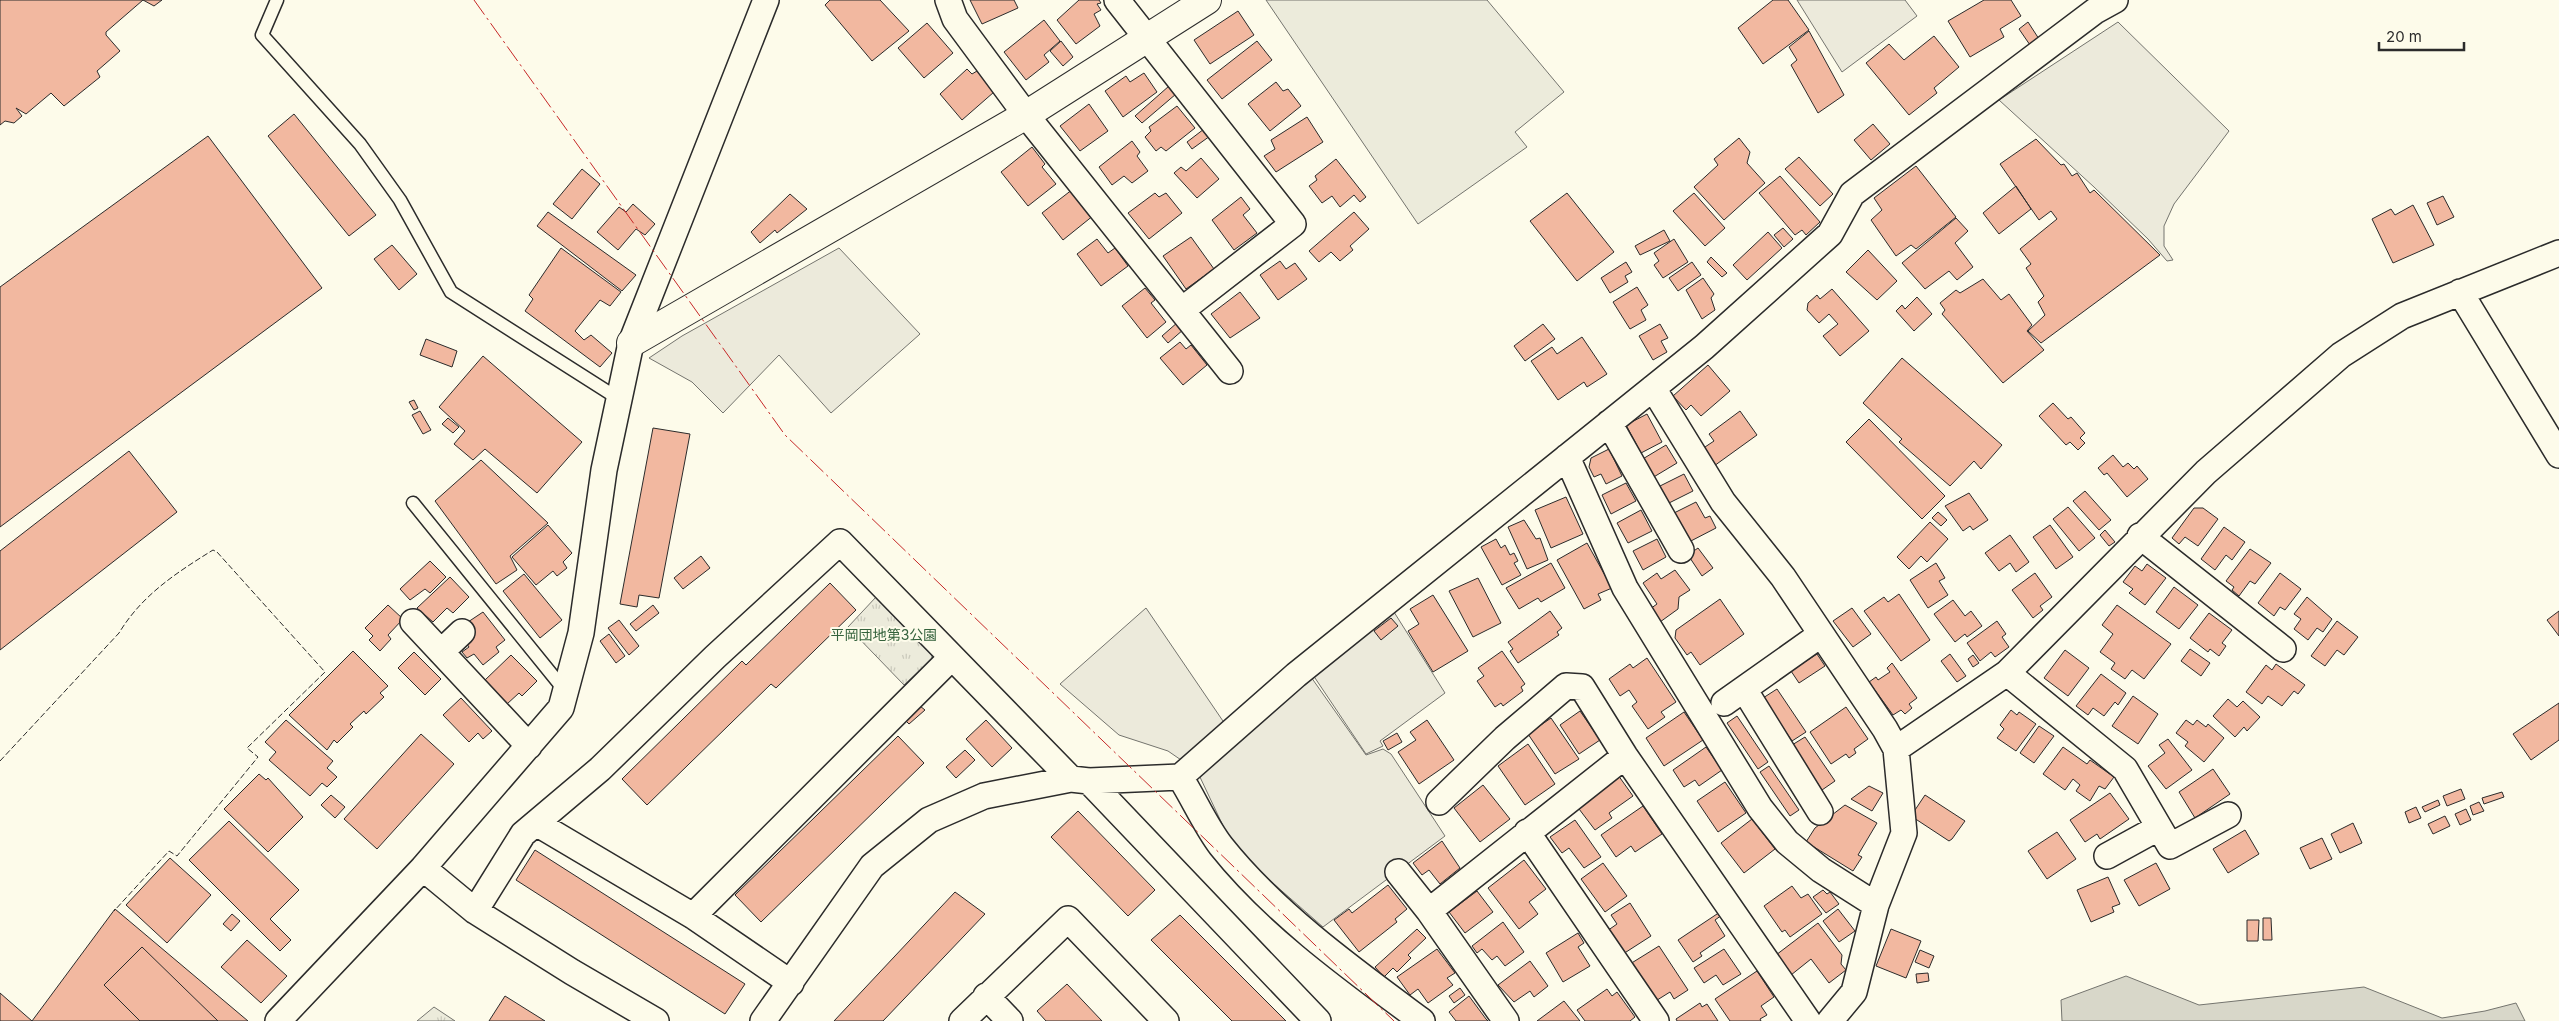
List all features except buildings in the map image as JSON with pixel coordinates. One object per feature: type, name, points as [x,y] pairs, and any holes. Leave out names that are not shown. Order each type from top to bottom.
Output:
[{"type":"street","points":[[278,1021],[423,868],[561,708],[581,633],[604,470],[631,343],[766,0]]},
{"type":"street","points":[[948,0],[955,19],[1026,115],[1230,371]]},
{"type":"street","points":[[1117,0],[1293,224],[1182,310]]},
{"type":"street","points":[[631,343],[1026,115],[1147,40],[1207,0]]},
{"type":"street","points":[[764,1021],[872,866],[929,820],[984,796],[1080,780],[1180,777],[1296,675],[1704,347],[1830,234],[1852,194],[2095,11],[2115,0]]},
{"type":"street","points":[[1896,749],[2007,673],[2140,536],[2206,472],[2341,355],[2402,316],[2559,253]]},
{"type":"street","points":[[2460,292],[2559,455]]},
{"type":"street","points":[[1653,388],[1723,502],[1783,577],[1820,635],[1885,729],[1896,749],[1904,833],[1876,905],[1854,992],[1830,1021]]},
{"type":"street","points":[[1608,423],[1680,550]]},
{"type":"street","points":[[1568,457],[1625,588],[1760,808],[1787,842],[1821,870],[1876,905]]},
{"type":"street","points":[[2140,536],[2283,649]]},
{"type":"street","points":[[475,911],[523,834],[600,770],[715,657],[840,542],[952,657],[1080,780],[1318,1021]]},
{"type":"street","points":[[413,622],[529,746]]},
{"type":"street","points":[[441,652],[462,632]]},
{"type":"street","points":[[1724,703],[1820,635]]},
{"type":"street","points":[[693,916],[952,657]]},
{"type":"street","points":[[2007,673],[2125,770],[2170,846],[2228,815]]},
{"type":"street","points":[[1439,802],[1505,738],[1566,686],[1582,687],[1625,756],[1808,1021]]},
{"type":"street","points":[[1744,689],[1820,812]]},
{"type":"street","points":[[1429,911],[1625,756]]},
{"type":"street","points":[[1180,777],[1220,844],[1244,872],[1306,930],[1422,1021]]},
{"type":"street","points":[[536,822],[693,916],[791,983]]},
{"type":"street","points":[[2107,856],[2158,828]]},
{"type":"street","points":[[1527,832],[1656,1021]]},
{"type":"street","points":[[423,868],[475,911],[572,972],[656,1021]]},
{"type":"street","points":[[1398,872],[1429,911],[1506,1021]]},
{"type":"street","points":[[962,1021],[1068,919],[1166,1021]]},
{"type":"street","points":[[986,996],[1010,1021]]},
{"type":"lane","points":[[277,0],[262,35],[360,144],[400,200],[451,292],[619,399]]},
{"type":"lane","points":[[413,503],[566,692]]},
{"type":"green space","points":[[1266,0],[1487,0],[1564,92],[1515,132],[1527,147],[1418,224]]},
{"type":"green space","name":"平岡団地第3公園","points":[[876,597],[932,654],[932,659],[904,685],[848,627]]},
{"type":"green space","points":[[434,1007],[455,1021],[417,1021]]},
{"type":"shaded area","points":[[1797,0],[1905,0],[1917,16],[1842,72]]},
{"type":"shaded area","points":[[2118,22],[2229,131],[2174,204],[2164,226],[2164,246],[2173,260],[2167,261],[2148,239],[2094,187],[1999,100]]},
{"type":"shaded area","points":[[839,248],[920,334],[831,413],[779,355],[723,413],[692,382],[649,358],[682,336]]},
{"type":"shaded area","points":[[1146,608],[1225,724],[1184,762],[1168,751],[1119,735],[1060,684]]},
{"type":"shaded area","points":[[1394,612],[1445,693],[1380,741],[1383,746],[1366,754],[1313,675]]},
{"type":"shaded area","points":[[1311,677],[1366,755],[1383,749],[1391,754],[1445,836],[1323,927],[1234,849],[1199,775]]},
{"type":"shaded area","points":[[2126,976],[2199,1005],[2364,987],[2442,1018],[2485,1011],[2516,1003],[2525,1021],[2062,1021],[2061,1000]]},
{"type":"fence","points":[[0,761],[119,633],[128,619],[149,596],[173,576],[213,550],[217,552],[325,672],[247,748],[258,757],[177,856],[169,851],[114,911]]},
{"type":"power","points":[[474,0],[785,435],[1394,1021]]}]
